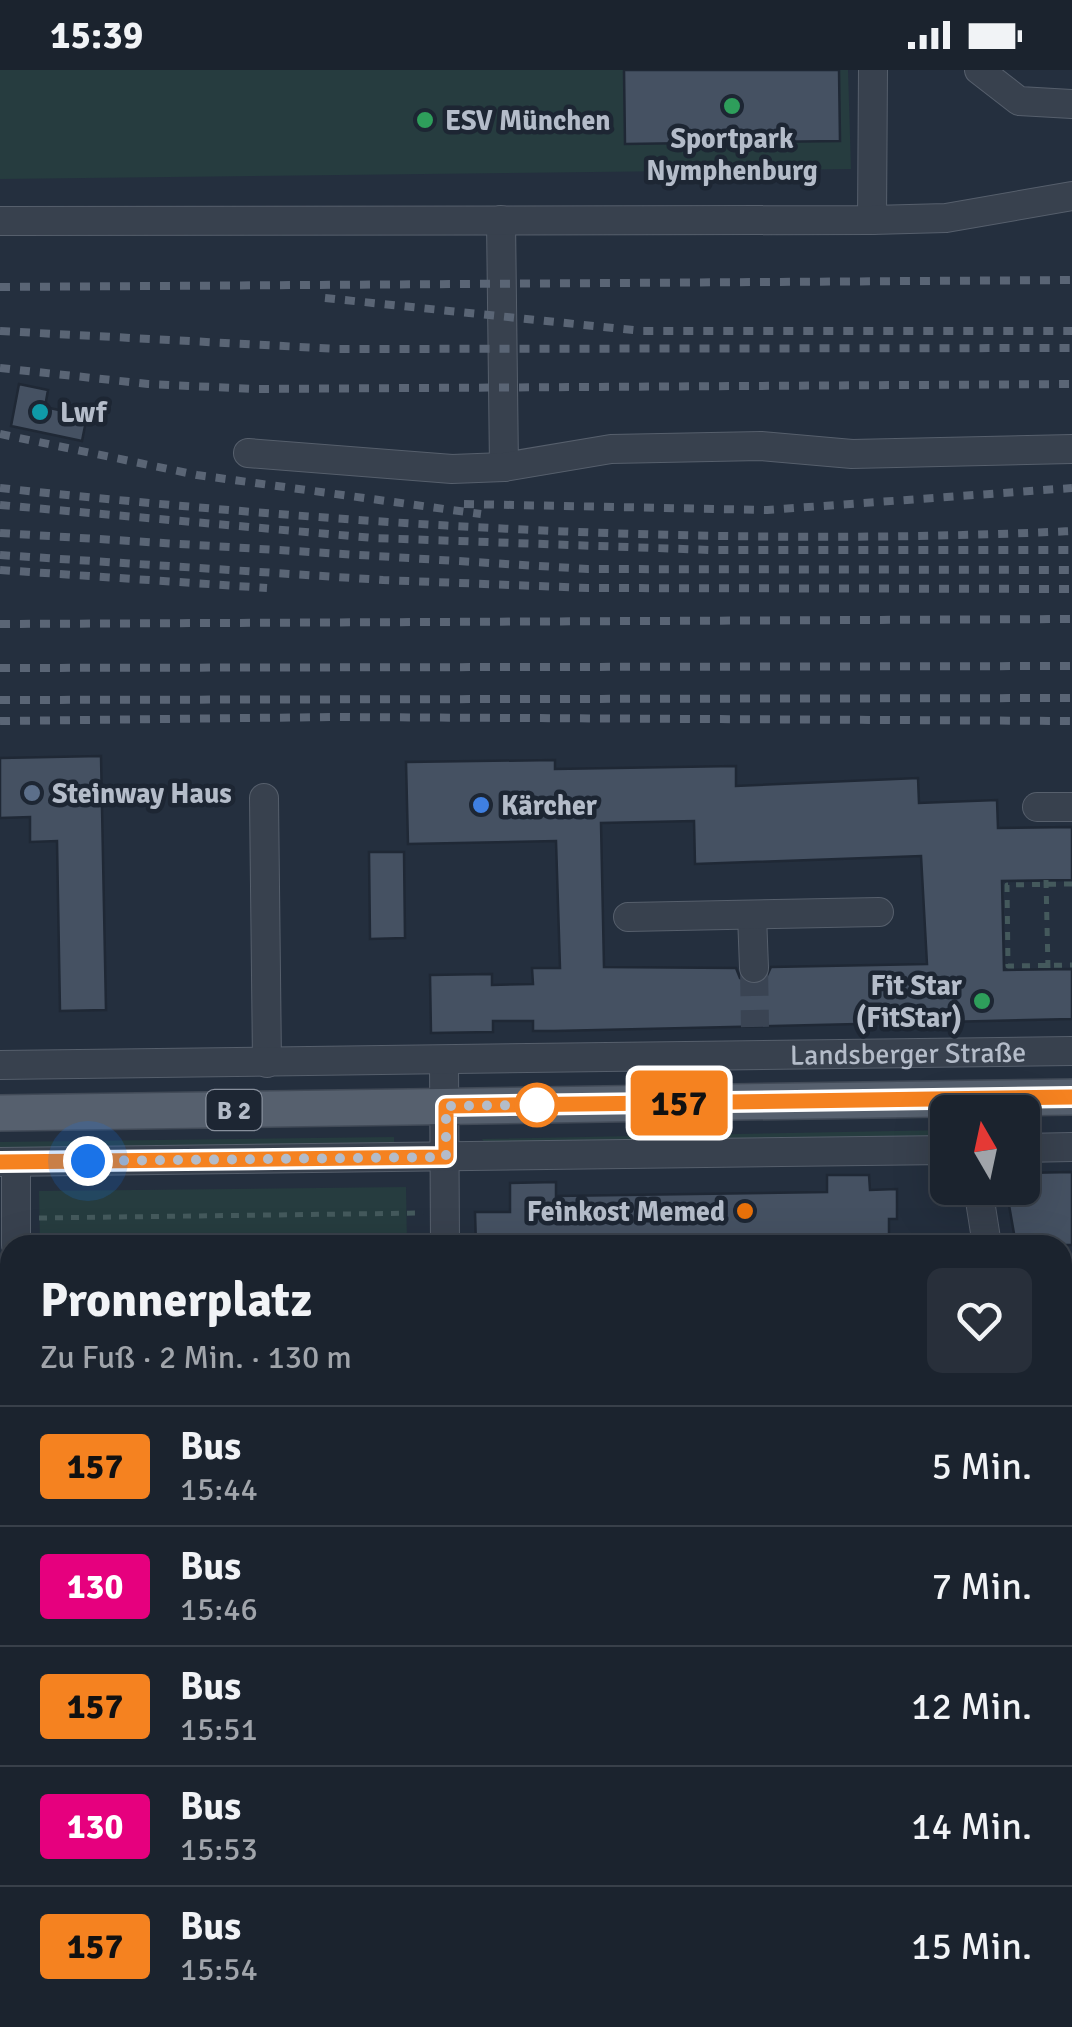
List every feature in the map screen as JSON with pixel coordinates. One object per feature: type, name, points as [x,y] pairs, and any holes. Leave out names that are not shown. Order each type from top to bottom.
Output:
[{"type":"main road","name":"Landsberger Straße","points":[[0,1113],[1072,1097]]},
{"type":"street","points":[[872,220],[873,70]]},
{"type":"street","points":[[979,70],[1019,101],[1072,104]]},
{"type":"street","points":[[0,220],[872,220],[946,218],[1072,196]]},
{"type":"street","points":[[501,220],[504,468]]},
{"type":"street","points":[[248,453],[452,469],[504,468],[611,449],[760,446],[852,454],[1072,449]]},
{"type":"street","points":[[264,798],[267,1063]]},
{"type":"street","points":[[1037,807],[1072,807]]},
{"type":"street","points":[[628,917],[880,912]]},
{"type":"street","points":[[752,915],[754,968]]},
{"type":"street","points":[[755,1026],[755,1055]]},
{"type":"street","name":"Landsberger Straße","points":[[0,1065],[1072,1051]]},
{"type":"street","points":[[444,1061],[445,1235]]},
{"type":"street","points":[[1040,1148],[1072,1147]]},
{"type":"street","points":[[16,1232],[8,1162],[930,1150]]},
{"type":"street","points":[[981,1205],[985,1235]]},
{"type":"path","points":[[1046,882],[1048,967]]},
{"type":"path","points":[[1072,884],[1007,886],[1008,966],[1072,964]]},
{"type":"path","points":[[16,1232],[445,1214]]},
{"type":"green space","name":"ESV München","points":[[0,70],[848,70],[851,169],[0,179]]},
{"type":"green space","points":[[930,1130],[930,1136],[484,1142],[482,1139]]},
{"type":"green space","points":[[394,1137],[394,1144],[0,1149],[0,1142]]},
{"type":"green space","points":[[406,1187],[407,1235],[40,1235],[39,1191]]},
{"type":"building","name":"Sportpark Nymphenburg","points":[[624,70],[839,70],[840,141],[625,144]]},
{"type":"building","name":"Lwf","points":[[19,384],[48,390],[45,407],[87,416],[82,441],[11,426]]},
{"type":"building","points":[[101,756],[106,1010],[60,1011],[57,841],[30,842],[30,817],[0,818],[0,758]]},
{"type":"building","points":[[555,760],[555,769],[736,766],[736,786],[918,778],[919,803],[997,800],[998,828],[1072,827],[1072,880],[1002,881],[1004,970],[1072,969],[1072,1019],[554,1031],[533,1031],[533,1021],[493,1021],[493,1032],[431,1033],[430,975],[492,974],[492,985],[533,984],[532,968],[560,968],[556,841],[408,844],[406,762]],"holes":[[[694,821],[695,864],[921,856],[927,964],[771,967],[764,982],[754,985],[740,978],[736,968],[604,967],[601,823]]]},
{"type":"building","points":[[369,852],[404,852],[405,938],[370,939]]},
{"type":"building","points":[[1072,1172],[1072,1235],[1014,1235],[1009,1205],[1040,1205],[1040,1173]]},
{"type":"building","points":[[827,1175],[869,1175],[870,1190],[897,1189],[897,1219],[889,1219],[889,1235],[476,1235],[475,1212],[510,1212],[510,1183],[556,1182],[556,1196],[827,1192]]},
{"type":"tunnel","points":[[754,968],[755,1027]]},
{"type":"railway","points":[[0,287],[1072,280]]},
{"type":"railway","points":[[325,298],[642,331],[1072,331]]},
{"type":"railway","points":[[0,331],[339,349],[1072,348]]},
{"type":"railway","points":[[0,368],[148,384],[255,389],[1072,384]]},
{"type":"railway","points":[[0,434],[197,475],[481,514]]},
{"type":"railway","points":[[0,488],[267,513],[535,530],[804,537],[1072,531]]},
{"type":"railway","points":[[464,504],[767,510],[1072,488]]},
{"type":"railway","points":[[0,505],[374,538],[711,550],[1072,550]]},
{"type":"railway","points":[[0,533],[588,569],[1072,570]]},
{"type":"railway","points":[[0,555],[383,580],[588,588],[1072,589]]},
{"type":"railway","points":[[0,570],[267,588]]},
{"type":"railway","points":[[0,624],[1072,619]]},
{"type":"railway","points":[[0,668],[1072,666]]},
{"type":"railway","points":[[0,700],[1072,698]]},
{"type":"railway","points":[[0,721],[332,717],[1072,721]]},
{"type":"bus line","name":"157","points":[[0,1162],[446,1157],[446,1106],[1072,1097]]},
{"type":"place","name":"Sportpark Nymphenburg","points":[[732,106]]},
{"type":"place","name":"ESV München","points":[[425,120]]},
{"type":"place","name":"Lwf","points":[[40,412]]},
{"type":"place","name":"Steinway Haus","points":[[32,793]]},
{"type":"place","name":"Kärcher","points":[[481,805]]},
{"type":"place","name":"Fit Star (FitStar)","points":[[982,1001]]},
{"type":"place","name":"Feinkost Memed","points":[[745,1211]]},
{"type":"route","points":[[88,1161],[446,1157],[446,1106],[537,1105]]}]
